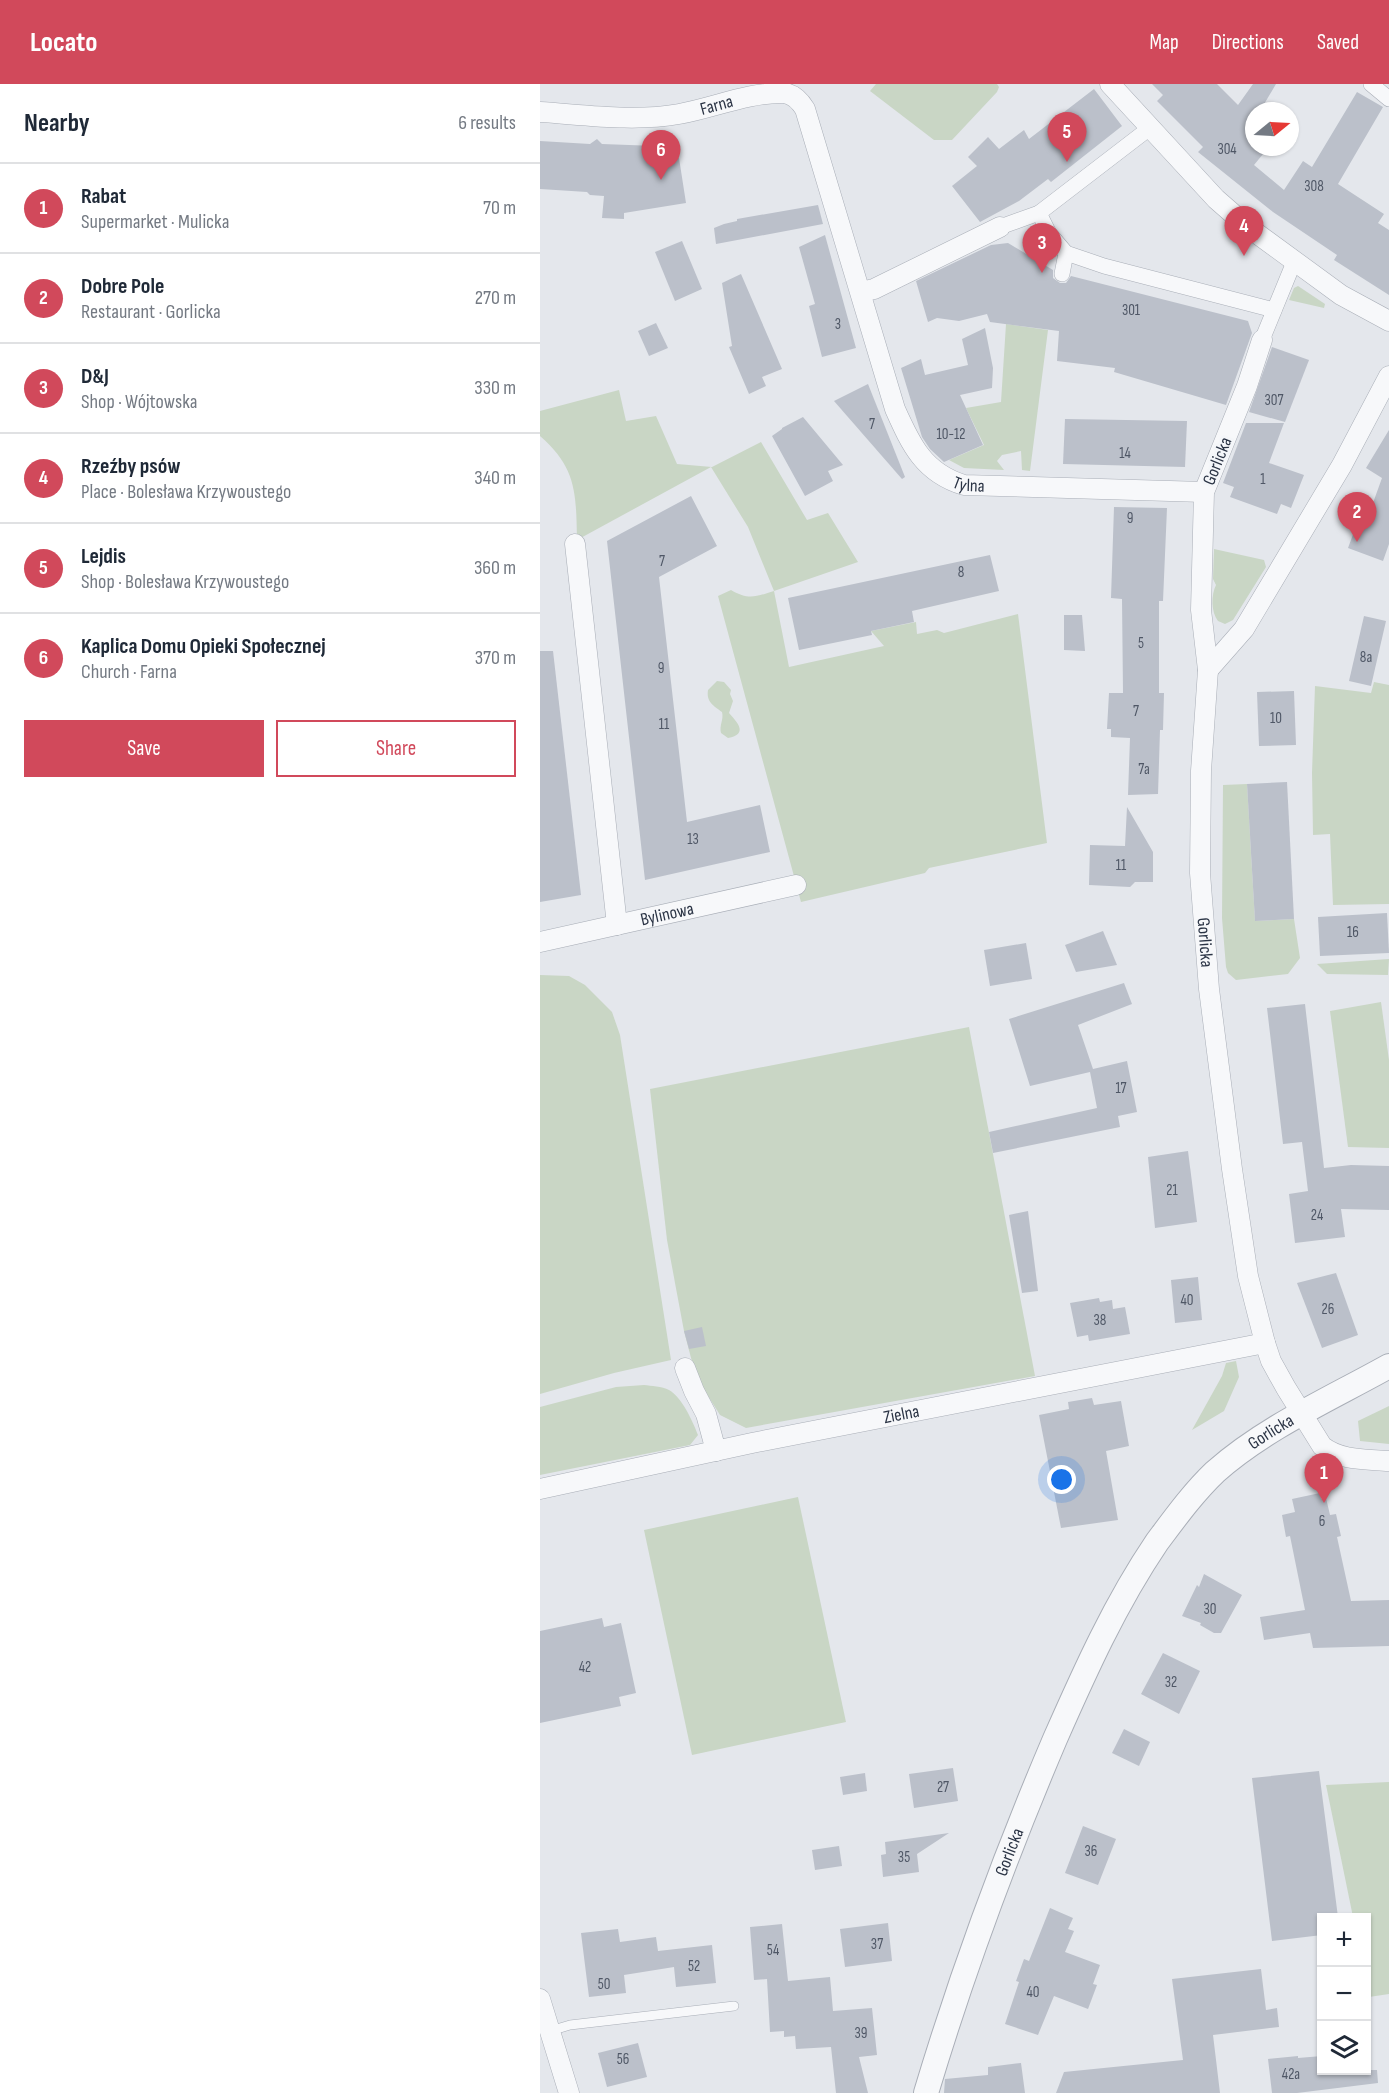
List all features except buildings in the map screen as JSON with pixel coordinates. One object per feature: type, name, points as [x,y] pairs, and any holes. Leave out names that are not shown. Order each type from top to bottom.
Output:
[{"type":"street","points":[[1110,84],[1216,198],[1248,227],[1341,295],[1389,321]]},
{"type":"street","points":[[1371,84],[1389,99]]},
{"type":"street","name":"Farna","points":[[540,112],[647,118],[680,114],[769,94],[787,93],[798,99],[805,109],[861,292]]},
{"type":"street","points":[[861,292],[874,289],[1000,227],[1039,213],[1151,127]]},
{"type":"street","points":[[1039,213],[1049,234],[1066,253],[1104,266],[1274,310]]},
{"type":"street","points":[[1062,274],[1066,253]]},
{"type":"street","name":"Gorlicka","points":[[926,2093],[1002,1871],[1078,1685],[1124,1594],[1174,1518],[1214,1473],[1267,1432],[1302,1414],[1278,1374],[1264,1343],[1243,1247],[1209,989],[1200,873],[1201,771],[1208,670],[1201,610],[1204,492],[1294,262]]},
{"type":"street","name":"Tylna","points":[[861,292],[895,409],[906,434],[929,466],[946,480],[964,485],[1004,488],[1204,492]]},
{"type":"street","points":[[1208,670],[1244,629],[1342,465],[1389,376]]},
{"type":"street","points":[[575,544],[617,925]]},
{"type":"street","name":"Bylinowa","points":[[540,942],[796,885]]},
{"type":"street","name":"Zielna","points":[[540,1489],[716,1451],[1238,1350],[1264,1343]]},
{"type":"street","points":[[1389,1366],[1302,1414],[1322,1446],[1330,1452],[1342,1457],[1389,1461]]},
{"type":"street","points":[[685,1368],[706,1414],[716,1451]]},
{"type":"street","points":[[540,1999],[569,2093]]},
{"type":"lane","points":[[550,2031],[570,2025],[734,2006]]},
{"type":"green space","points":[[876,84],[997,84],[999,87],[997,92],[952,140],[934,140],[870,91]]},
{"type":"green space","points":[[1298,286],[1325,304],[1324,308],[1289,300],[1294,288]]},
{"type":"green space","points":[[1006,324],[1048,330],[1030,471],[1022,470],[1021,451],[1002,455],[997,461],[1004,470],[964,468],[949,460],[984,445],[966,408],[1001,402]]},
{"type":"green space","points":[[619,390],[626,421],[656,416],[677,464],[712,467],[761,442],[807,520],[828,513],[858,562],[774,591],[748,527],[711,467],[577,540],[575,495],[572,483],[561,459],[540,436],[540,411]]},
{"type":"green space","points":[[1214,549],[1264,560],[1266,567],[1233,620],[1225,624],[1218,621],[1213,608],[1216,585],[1213,579]]},
{"type":"green space","points":[[731,590],[752,596],[774,591],[789,667],[884,646],[871,631],[916,622],[917,634],[937,630],[944,633],[1018,614],[1047,843],[929,868],[925,873],[801,902],[718,596]]},
{"type":"green space","points":[[717,681],[724,682],[731,690],[733,701],[729,713],[740,731],[728,738],[721,733],[722,712],[708,698],[708,690]]},
{"type":"green space","points":[[1374,682],[1389,685],[1389,904],[1333,905],[1330,834],[1313,835],[1312,773],[1315,686],[1371,693]]},
{"type":"green space","points":[[1247,784],[1255,921],[1294,919],[1300,958],[1288,974],[1236,980],[1228,973],[1226,967],[1222,918],[1223,785]]},
{"type":"green space","points":[[1389,959],[1388,975],[1327,974],[1317,964]]},
{"type":"green space","points":[[540,975],[569,976],[585,985],[612,1012],[620,1035],[671,1360],[540,1394]]},
{"type":"green space","points":[[1381,1002],[1389,1060],[1389,1148],[1348,1147],[1330,1011]]},
{"type":"green space","points":[[969,1027],[1035,1376],[746,1428],[720,1415],[696,1377],[684,1331],[667,1240],[650,1089]]},
{"type":"green space","points":[[1236,1361],[1239,1377],[1224,1411],[1192,1430],[1222,1376],[1226,1363]]},
{"type":"green space","points":[[644,1385],[666,1389],[674,1393],[683,1404],[698,1435],[690,1445],[540,1475],[540,1407],[616,1387]]},
{"type":"green space","points":[[1389,1406],[1389,1444],[1360,1441],[1358,1421]]},
{"type":"green space","points":[[798,1497],[846,1722],[692,1755],[644,1530]]},
{"type":"green space","points":[[1389,1782],[1389,1994],[1371,1997],[1371,1913],[1352,1913],[1326,1785]]},
{"type":"place","name":"Lejdis","points":[[1067,162]]},
{"type":"place","name":"Kaplica Domu Opieki Społecznej","points":[[661,180]]},
{"type":"place","name":"Rzeźby psów","points":[[1244,256]]},
{"type":"place","name":"D&J","points":[[1042,273]]},
{"type":"place","name":"Dobre Pole","points":[[1357,542]]},
{"type":"place","name":"Rabat","points":[[1324,1503]]}]
